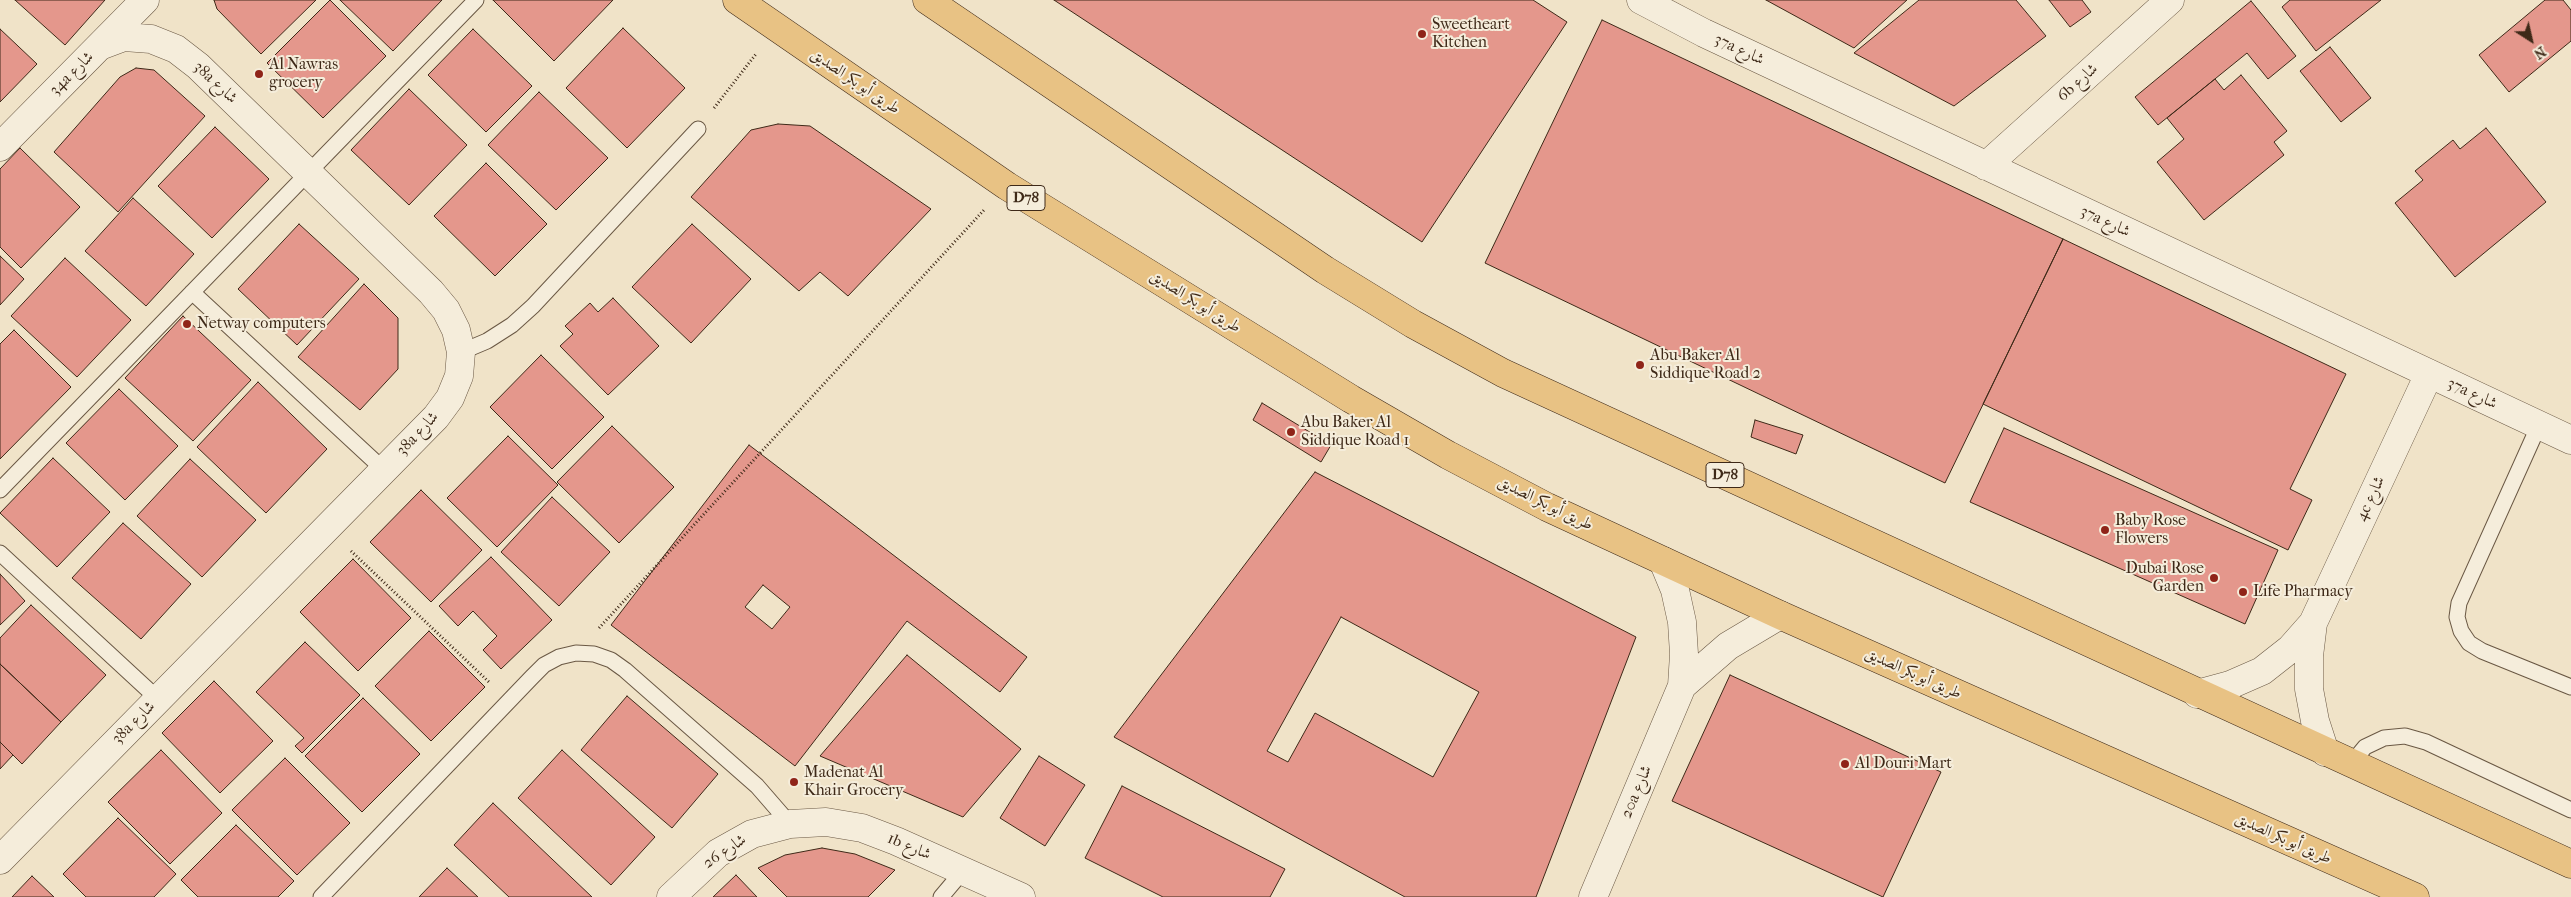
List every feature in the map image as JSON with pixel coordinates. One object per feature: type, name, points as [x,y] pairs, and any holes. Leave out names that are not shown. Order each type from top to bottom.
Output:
[{"type":"main road","name":"طريق أبو بكر الصديق","points":[[737,0],[776,29],[1007,186],[1344,395],[1440,450],[1547,507],[1780,615],[2415,897]]},
{"type":"main road","name":"D78","points":[[927,0],[1325,270],[1413,324],[1495,369],[2197,694],[2571,864]]},
{"type":"street","name":"34a شارع","points":[[0,147],[145,0]]},
{"type":"street","name":"37a شارع","points":[[1641,0],[1704,34],[2571,440]]},
{"type":"street","name":"6b شارع","points":[[1986,166],[2170,0]]},
{"type":"street","name":"38a شارع","points":[[0,860],[436,417],[450,398],[459,376],[460,352],[456,330],[446,310],[432,292],[198,66],[176,49],[151,39],[124,37],[100,46]]},
{"type":"street","name":"4c شارع","points":[[2197,694],[2230,685],[2262,671],[2290,649],[2313,623],[2429,374]]},
{"type":"street","name":"20a شارع","points":[[1593,897],[1682,686],[1684,654],[1682,622],[1675,590],[1664,561]]},
{"type":"street","name":"20a شارع","points":[[1682,686],[1728,646],[1780,615]]},
{"type":"street","name":"4c شارع","points":[[2313,623],[2309,656],[2309,689],[2315,721],[2325,752]]},
{"type":"street","name":"1b شارع","points":[[790,824],[826,822],[862,828],[1021,897]]},
{"type":"street","name":"شارع 26","points":[[671,897],[718,853],[752,834],[790,824]]},
{"type":"lane","points":[[0,490],[476,0]]},
{"type":"lane","points":[[460,352],[496,336],[512,325],[533,306],[698,129]]},
{"type":"lane","points":[[192,292],[384,470]]},
{"type":"lane","points":[[2539,425],[2459,604],[2457,618],[2461,632],[2469,643],[2475,647],[2571,687]]},
{"type":"lane","points":[[0,553],[158,699]]},
{"type":"lane","points":[[321,897],[544,665],[559,657],[576,653],[594,654],[611,660],[625,670],[757,786],[790,824]]},
{"type":"lane","points":[[2351,764],[2365,747],[2384,738],[2405,736],[2426,742],[2571,810]]},
{"type":"lane","points":[[940,897],[963,871]]},
{"type":"path","points":[[698,129],[776,29]]},
{"type":"path","points":[[576,653],[1007,186]]},
{"type":"path","points":[[327,528],[508,701]]},
{"type":"building","points":[[15,0],[105,0],[65,45]]},
{"type":"building","points":[[214,0],[316,0],[261,54],[217,9]]},
{"type":"building","points":[[330,0],[386,56],[323,118],[267,63]]},
{"type":"building","points":[[340,0],[442,0],[393,51]]},
{"type":"building","points":[[493,0],[613,0],[554,61]]},
{"type":"building","points":[[1054,0],[1533,0],[1567,22],[1422,242]]},
{"type":"building","points":[[1766,0],[1907,0],[1854,48]]},
{"type":"building","points":[[1919,0],[2016,0],[2046,36],[1954,106],[1854,53]]},
{"type":"building","points":[[2049,0],[2082,0],[2091,12],[2070,27]]},
{"type":"building","points":[[2290,0],[2381,0],[2316,51],[2282,7]]},
{"type":"building","points":[[2545,0],[2563,0],[2571,10],[2571,41],[2509,92],[2479,55]]},
{"type":"building","points":[[2251,1],[2296,56],[2268,79],[2247,53],[2158,125],[2135,97]]},
{"type":"building","points":[[1602,20],[2063,239],[1945,483],[1485,263]]},
{"type":"building","points":[[623,28],[685,88],[627,148],[566,88]]},
{"type":"building","points":[[0,29],[37,64],[0,102]]},
{"type":"building","points":[[473,29],[532,86],[486,132],[428,75]]},
{"type":"building","points":[[2330,47],[2371,98],[2341,122],[2300,71]]},
{"type":"building","points":[[136,68],[154,70],[205,116],[118,212],[54,152],[120,77]]},
{"type":"building","points":[[2241,75],[2287,131],[2274,142],[2284,155],[2204,220],[2157,162],[2184,139],[2167,118],[2215,79],[2224,90]]},
{"type":"building","points":[[409,89],[467,145],[409,205],[351,150]]},
{"type":"building","points":[[539,92],[608,158],[556,210],[488,145]]},
{"type":"building","points":[[778,124],[810,126],[931,209],[848,296],[820,272],[799,291],[691,197],[751,130]]},
{"type":"building","points":[[215,127],[269,179],[212,238],[158,186]]},
{"type":"building","points":[[2486,128],[2546,202],[2455,277],[2395,203],[2423,180],[2415,171],[2453,140],[2460,149]]},
{"type":"building","points":[[20,148],[80,207],[21,268],[0,247],[0,169]]},
{"type":"building","points":[[486,163],[547,224],[495,276],[434,216]]},
{"type":"building","points":[[133,198],[194,254],[146,306],[85,251]]},
{"type":"building","points":[[299,224],[359,279],[297,345],[238,289]]},
{"type":"building","points":[[692,224],[751,279],[691,343],[632,287]]},
{"type":"building","points":[[2063,239],[2346,374],[2290,489],[2312,500],[2288,550],[1983,404]]},
{"type":"building","points":[[0,256],[24,279],[0,305]]},
{"type":"building","points":[[65,258],[131,320],[77,377],[11,316]]},
{"type":"building","points":[[364,284],[398,318],[398,369],[360,410],[298,357]]},
{"type":"building","points":[[613,298],[659,346],[608,395],[560,346],[573,334],[565,326],[590,303],[598,312]]},
{"type":"building","points":[[183,316],[251,380],[193,441],[125,378]]},
{"type":"building","points":[[14,330],[71,387],[0,459],[0,344]]},
{"type":"building","points":[[541,355],[604,417],[552,469],[490,407]]},
{"type":"building","points":[[258,382],[327,449],[266,513],[197,447]]},
{"type":"building","points":[[119,389],[178,446],[125,500],[66,443]]},
{"type":"building","points":[[1262,403],[1331,445],[1321,462],[1253,420]]},
{"type":"building","points":[[1755,420],[1803,435],[1796,454],[1751,437]]},
{"type":"building","points":[[612,426],[674,487],[619,543],[557,482]]},
{"type":"building","points":[[2004,428],[2278,550],[2245,624],[1970,502]]},
{"type":"building","points":[[508,436],[558,485],[497,547],[447,498]]},
{"type":"building","points":[[749,445],[1027,657],[1000,692],[907,621],[795,766],[611,625]],"holes":[[[763,585],[790,607],[772,629],[745,607]]]},
{"type":"building","points":[[53,458],[110,512],[57,567],[0,513]]},
{"type":"building","points":[[190,459],[256,520],[202,577],[137,516]]},
{"type":"building","points":[[1315,472],[1636,637],[1536,897],[1405,897],[1114,737]],"holes":[[[1341,617],[1479,692],[1433,777],[1315,713],[1288,762],[1267,751]]]},
{"type":"building","points":[[421,490],[482,550],[431,602],[370,542]]},
{"type":"building","points":[[552,497],[610,552],[559,606],[501,552]]},
{"type":"building","points":[[123,523],[191,584],[141,639],[72,578]]},
{"type":"building","points":[[491,557],[552,620],[501,669],[483,650],[497,636],[473,611],[458,626],[439,606]]},
{"type":"building","points":[[353,559],[411,618],[358,671],[300,612]]},
{"type":"building","points":[[0,574],[25,601],[0,625]]},
{"type":"building","points":[[31,605],[106,675],[61,722],[0,664],[0,638]]},
{"type":"building","points":[[429,631],[485,687],[431,741],[375,686]]},
{"type":"building","points":[[305,642],[360,695],[302,753],[295,746],[304,738],[256,692]]},
{"type":"building","points":[[907,655],[1021,749],[963,817],[820,756]]},
{"type":"building","points":[[0,664],[61,722],[22,764],[0,742]]},
{"type":"building","points":[[1730,675],[1941,772],[1883,897],[1672,801]]},
{"type":"building","points":[[214,681],[273,741],[220,793],[162,733]]},
{"type":"building","points":[[627,696],[718,774],[672,828],[581,750]]},
{"type":"building","points":[[363,698],[420,754],[362,812],[305,756]]},
{"type":"building","points":[[0,742],[13,755],[0,769]]},
{"type":"building","points":[[161,750],[222,813],[170,864],[108,802]]},
{"type":"building","points":[[562,750],[655,837],[611,885],[518,798]]},
{"type":"building","points":[[1039,756],[1085,785],[1045,846],[1000,818]]},
{"type":"building","points":[[285,758],[350,823],[297,875],[232,810]]},
{"type":"building","points":[[1122,786],[1285,869],[1270,897],[1163,897],[1085,858]]},
{"type":"building","points":[[493,803],[592,897],[509,897],[454,845]]},
{"type":"building","points":[[118,818],[176,874],[154,897],[86,897],[63,874]]},
{"type":"building","points":[[236,825],[294,881],[278,897],[198,897],[181,880]]},
{"type":"building","points":[[822,848],[855,854],[895,870],[868,897],[787,897],[758,868],[785,855]]},
{"type":"building","points":[[447,868],[478,897],[419,897]]},
{"type":"building","points":[[736,875],[757,897],[713,897]]},
{"type":"building","points":[[32,876],[54,897],[12,897]]},
{"type":"place","name":"Sweetheart Kitchen","points":[[1422,34]]},
{"type":"place","name":"Al Nawras grocery","points":[[259,74]]},
{"type":"place","name":"Netway computers","points":[[187,324]]},
{"type":"place","name":"Abu Baker Al Siddique Road 2","points":[[1640,365]]},
{"type":"place","name":"Abu Baker Al Siddique Road 1","points":[[1291,432]]},
{"type":"place","name":"Baby Rose Flowers","points":[[2105,530]]},
{"type":"place","name":"Dubai Rose Garden","points":[[2214,578]]},
{"type":"place","name":"Life Pharmacy","points":[[2243,592]]},
{"type":"place","name":"Al Douri Mart","points":[[1845,764]]},
{"type":"place","name":"Madenat Al Khair Grocery","points":[[794,782]]}]
